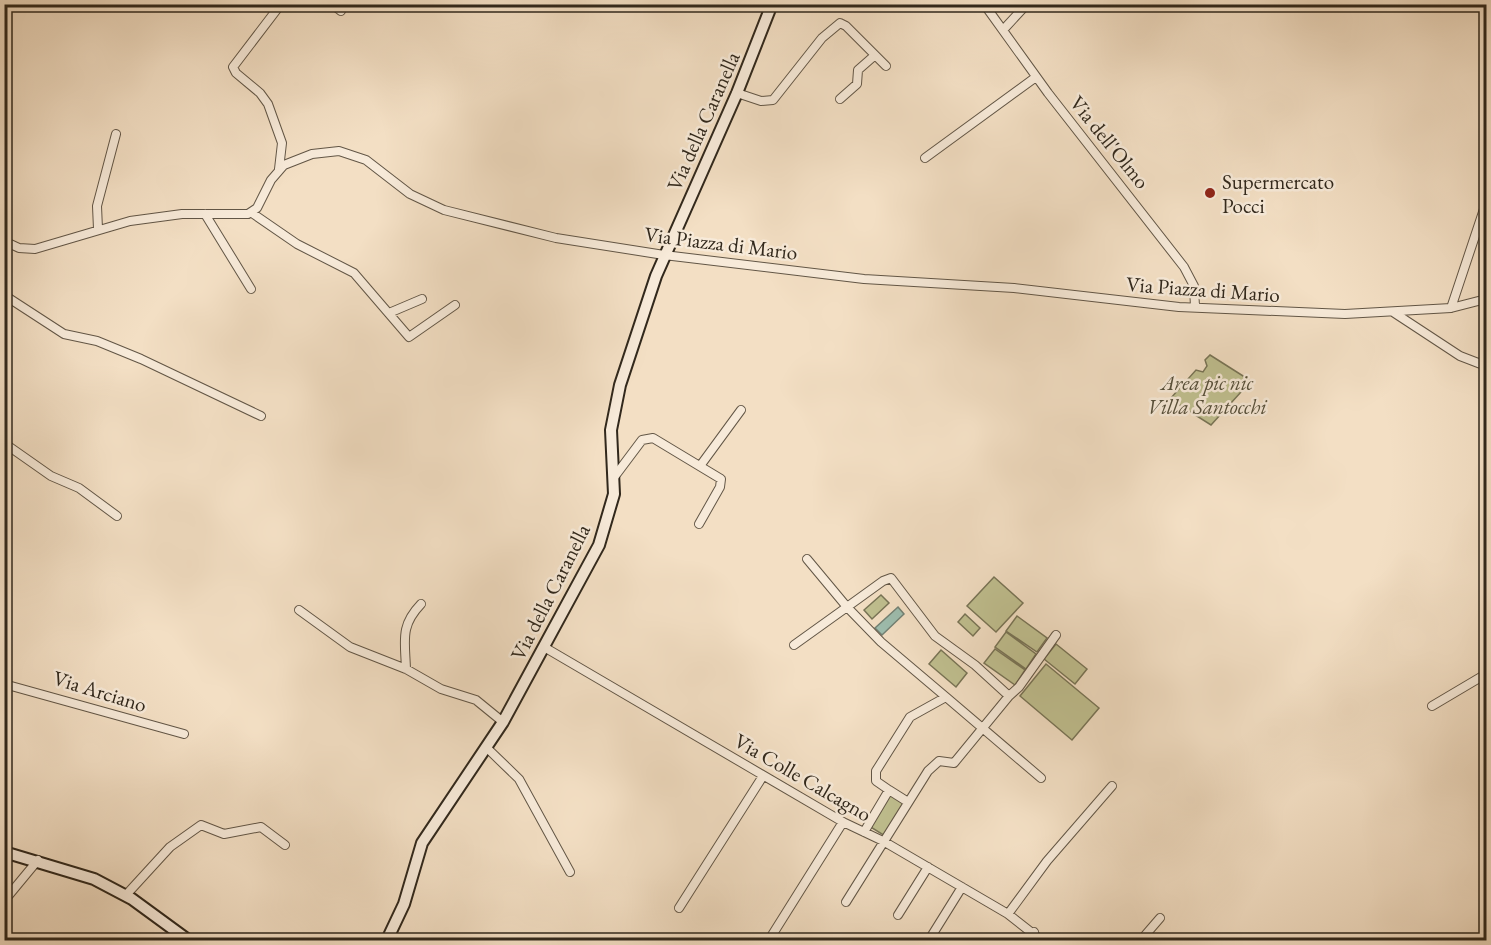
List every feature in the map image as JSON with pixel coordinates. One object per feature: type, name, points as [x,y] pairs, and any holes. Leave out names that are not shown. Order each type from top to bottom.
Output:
[{"type":"main road","name":"Via della Caranella","points":[[387,940],[404,904],[422,843],[503,722],[599,545],[613,503],[615,476],[611,441],[615,402],[664,255],[737,93],[772,4]]},
{"type":"main road","points":[[4,852],[88,876],[126,895],[188,940]]},
{"type":"street","points":[[252,213],[279,169],[282,145],[264,97],[236,73],[233,67],[280,4]]},
{"type":"street","points":[[332,4],[341,11]]},
{"type":"street","name":"Via dell'Olmo","points":[[984,4],[1036,77],[1184,267],[1194,286],[1195,307]]},
{"type":"street","points":[[1003,30],[1028,4]]},
{"type":"street","points":[[737,93],[761,101],[774,99],[820,40],[838,24],[846,26],[886,66]]},
{"type":"street","points":[[840,99],[857,84],[858,70],[874,56]]},
{"type":"street","points":[[925,158],[1036,77]]},
{"type":"street","points":[[98,229],[97,206],[116,134]]},
{"type":"street","name":"Via Piazza di Mario","points":[[279,169],[293,160],[320,152],[347,153],[369,162],[414,196],[444,210],[556,238],[664,255],[871,280],[1007,288],[1133,303],[1332,314],[1451,308],[1486,298]]},
{"type":"street","points":[[1451,308],[1486,203]]},
{"type":"street","points":[[4,241],[18,248],[35,249],[98,229],[159,217],[205,214],[238,216],[252,213],[303,247],[351,271],[411,338],[455,305]]},
{"type":"street","points":[[205,214],[251,289]]},
{"type":"street","points":[[4,295],[64,334],[94,340],[141,359],[261,416]]},
{"type":"street","points":[[389,314],[422,299]]},
{"type":"street","points":[[1393,312],[1460,356],[1486,366]]},
{"type":"street","points":[[700,466],[741,410]]},
{"type":"street","points":[[615,476],[642,440],[650,437],[719,477],[722,483],[699,524]]},
{"type":"street","points":[[4,443],[51,476],[80,488],[117,516]]},
{"type":"street","points":[[807,559],[847,607],[881,642],[1041,778]]},
{"type":"street","points":[[794,645],[885,580],[892,579],[935,636],[975,665],[1009,696]]},
{"type":"street","points":[[406,669],[405,625],[408,617],[421,604]]},
{"type":"street","points":[[299,610],[346,645],[406,669],[441,689],[480,702],[503,722]]},
{"type":"street","points":[[846,902],[932,766],[940,761],[954,763],[982,727],[1019,687],[1056,635]]},
{"type":"street","name":"Via Colle Calcagno","points":[[544,647],[843,822],[883,841],[1008,914],[1034,932],[1041,940]]},
{"type":"street","points":[[1432,706],[1486,674]]},
{"type":"street","name":"Via Arciano","points":[[4,684],[184,734]]},
{"type":"street","points":[[908,802],[876,781],[876,771],[910,717],[946,697]]},
{"type":"street","points":[[487,748],[519,779],[570,872]]},
{"type":"street","points":[[679,908],[764,776]]},
{"type":"street","points":[[1008,914],[1043,866],[1112,786]]},
{"type":"street","points":[[864,832],[889,790]]},
{"type":"street","points":[[769,940],[843,822]]},
{"type":"street","points":[[126,895],[170,847],[201,825],[224,834],[261,827],[285,845]]},
{"type":"street","points":[[4,901],[38,860]]},
{"type":"street","points":[[898,915],[928,867]]},
{"type":"street","points":[[929,940],[962,887]]},
{"type":"street","points":[[1141,940],[1160,918]]},
{"type":"street","points":[[1024,940],[1034,932]]},
{"type":"green space","name":"Area pic nic Villa Santocchi","points":[[1210,355],[1251,381],[1211,425],[1170,399],[1196,370],[1203,372],[1207,366],[1205,360]]},
{"type":"green space","points":[[994,577],[1023,603],[996,632],[967,606]]},
{"type":"green space","points":[[881,595],[889,603],[872,619],[864,610]]},
{"type":"green space","points":[[965,614],[980,628],[973,636],[958,622]]},
{"type":"green space","points":[[1017,616],[1047,638],[1037,652],[1006,631]]},
{"type":"green space","points":[[1006,632],[1036,654],[1026,669],[995,647]]},
{"type":"green space","points":[[1056,644],[1087,669],[1075,684],[1044,659]]},
{"type":"green space","points":[[995,649],[1025,670],[1015,685],[984,663]]},
{"type":"green space","points":[[941,650],[967,673],[956,687],[929,664]]},
{"type":"green space","points":[[1046,664],[1099,708],[1072,740],[1020,696]]},
{"type":"green space","points":[[890,793],[905,802],[885,836],[869,826]]},
{"type":"shaded area","points":[[898,607],[904,614],[882,635],[875,628]]},
{"type":"place","name":"Supermercato Pocci","points":[[1210,193]]}]
